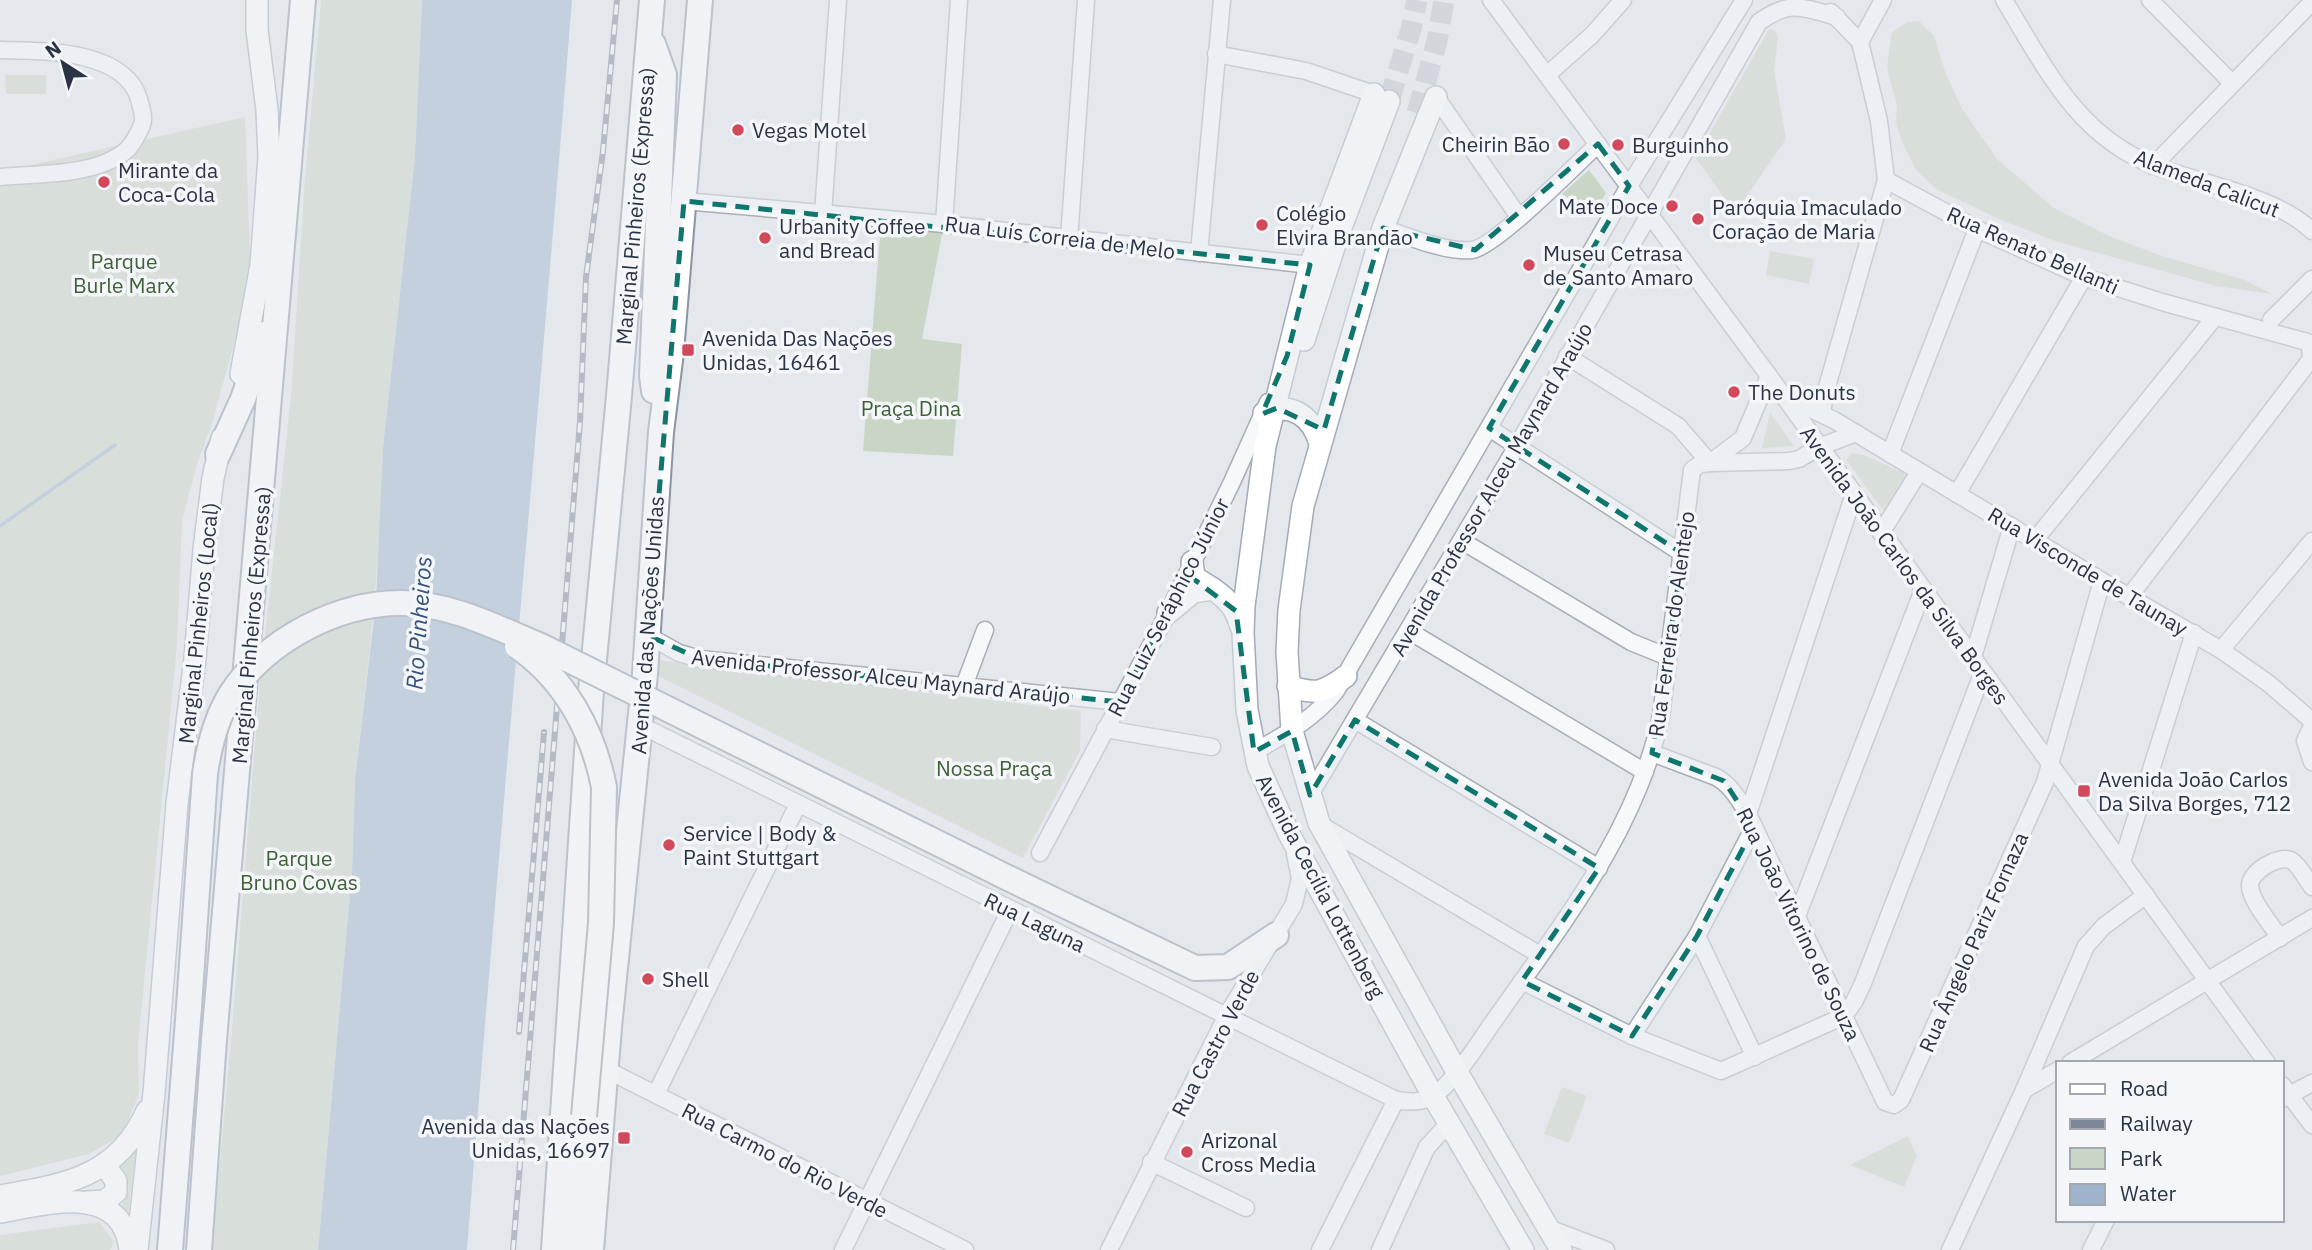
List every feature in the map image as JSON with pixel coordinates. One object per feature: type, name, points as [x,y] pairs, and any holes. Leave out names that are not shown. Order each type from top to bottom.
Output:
[{"type":"highway","name":"Marginal Pinheiros (Expressa)","points":[[199,1250],[214,1040],[303,0]]},
{"type":"highway","name":"Marginal Pinheiros (Expressa)","points":[[554,1250],[590,691],[652,0]]},
{"type":"highway","name":"Avenida das Nações Unidas","points":[[591,1250],[640,725],[661,432],[684,201],[700,0]]},
{"type":"highway","points":[[650,37],[664,75],[652,376],[661,432]]},
{"type":"highway","points":[[218,454],[251,378],[279,290]]},
{"type":"highway","points":[[170,1250],[208,748],[231,694],[256,664],[284,640],[322,620],[367,606],[404,603],[438,607],[484,623],[580,665],[1195,968],[1228,967],[1276,935]]},
{"type":"highway","points":[[484,623],[531,656],[556,681],[584,724],[600,765],[604,787],[601,923],[573,1250]]},
{"type":"main road","name":"Marginal Pinheiros (Local)","points":[[137,1250],[154,1093],[177,804],[195,658],[204,549],[218,454],[246,355],[261,265],[269,157],[267,110],[257,30],[257,0]]},
{"type":"main road","name":"Avenida Cecília Lottenberg","points":[[1436,97],[1383,228],[1337,382],[1301,517],[1289,610],[1288,686],[1292,731],[1319,823],[1457,1072],[1561,1250]]},
{"type":"main road","points":[[1273,411],[1310,265],[1381,98]]},
{"type":"main road","points":[[1273,411],[1337,238],[1381,98]]},
{"type":"main road","points":[[1337,382],[1342,328],[1361,262],[1417,113]]},
{"type":"main road","points":[[1273,411],[1311,422],[1320,444]]},
{"type":"main road","name":"Avenida Cecília Lottenberg","points":[[1273,411],[1265,446],[1244,606],[1247,710],[1254,752],[1270,795],[1289,834],[1433,1096],[1523,1250]]},
{"type":"main road","points":[[1192,562],[1194,577],[1213,589],[1236,611],[1243,633]]},
{"type":"main road","points":[[1168,613],[1193,592],[1213,589]]},
{"type":"main road","points":[[1288,686],[1325,691],[1346,676]]},
{"type":"main road","points":[[0,1196],[82,1177],[105,1165],[130,1142],[154,1093]]},
{"type":"main road","points":[[0,1212],[58,1202],[105,1200],[116,1192],[116,1181],[105,1165]]},
{"type":"main road","points":[[85,1202],[106,1209],[120,1222],[128,1238],[130,1250]]},
{"type":"street","points":[[823,214],[838,0]]},
{"type":"street","points":[[944,224],[958,0]]},
{"type":"street","points":[[1069,239],[1086,0]]},
{"type":"street","points":[[1199,253],[1222,0]]},
{"type":"street","points":[[1547,75],[1592,35],[1623,0]]},
{"type":"street","name":"Avenida Professor Alceu Maynard Araújo","points":[[1254,752],[1292,731],[1325,704],[1346,676],[1629,186],[1744,0]]},
{"type":"street","points":[[1816,0],[1837,17],[1860,42],[1879,121],[1886,180],[1825,394],[1822,413]]},
{"type":"street","points":[[1860,42],[1884,0]]},
{"type":"street","name":"Alameda Calicut","points":[[2004,0],[2069,104],[2090,126],[2120,149],[2153,166],[2278,208],[2301,221],[2312,231]]},
{"type":"street","points":[[2150,0],[2232,83]]},
{"type":"street","name":"Avenida João Carlos da Silva Borges","points":[[1492,1],[1769,376],[2265,1061]]},
{"type":"street","name":"Avenida Professor Alceu Maynard Araújo","points":[[1310,795],[1462,541],[1651,215],[1768,6],[1781,7],[1799,3],[1837,17]]},
{"type":"street","points":[[2153,166],[2305,3]]},
{"type":"street","points":[[0,50],[61,52],[84,57],[120,71],[138,94],[144,119],[132,147],[106,162],[83,169],[0,177]]},
{"type":"street","points":[[1216,54],[1306,71],[1381,98]]},
{"type":"street","points":[[1436,97],[1519,217]]},
{"type":"street","points":[[1383,228],[1452,248],[1475,250],[1484,246],[1519,217],[1598,144]]},
{"type":"street","name":"Rua Renato Bellanti","points":[[1886,180],[1977,229],[2084,277],[2306,342],[2310,347],[2311,359],[2129,597]]},
{"type":"street","name":"Rua Luís Correia de Melo","points":[[684,201],[944,224],[1310,265]]},
{"type":"street","points":[[1890,454],[1977,229]]},
{"type":"street","points":[[1957,494],[2084,277]]},
{"type":"street","points":[[2271,320],[2312,279]]},
{"type":"street","points":[[2035,540],[2215,317]]},
{"type":"street","points":[[1567,356],[1678,426],[1710,463],[1750,464],[1799,459],[1819,447],[1856,433]]},
{"type":"street","points":[[1710,463],[1743,438],[1769,376]]},
{"type":"street","name":"Rua Visconde de Taunay","points":[[1783,397],[1822,413],[2221,650],[2268,683],[2312,724],[2305,741],[2312,762]]},
{"type":"street","name":"Rua Luiz Seráphico Júnior","points":[[1040,853],[1273,411]]},
{"type":"street","points":[[1489,428],[1683,554]]},
{"type":"street","points":[[1743,438],[1750,464]]},
{"type":"street","name":"Rua Ferreira do Alentejo","points":[[1433,1096],[1457,1072],[1522,981],[1598,868],[1624,821],[1652,753],[1661,716],[1683,554],[1690,476],[1695,467],[1710,463]]},
{"type":"street","points":[[1881,533],[1919,472]]},
{"type":"street","points":[[1633,1036],[1697,936],[1751,821],[1854,494]]},
{"type":"street","points":[[1973,657],[2012,526]]},
{"type":"street","points":[[1462,541],[1632,642],[1668,657]]},
{"type":"street","points":[[2221,650],[2312,541]]},
{"type":"street","points":[[2051,765],[2102,581]]},
{"type":"street","points":[[1797,916],[1923,590]]},
{"type":"street","points":[[964,686],[985,629]]},
{"type":"street","points":[[1409,631],[1645,772]]},
{"type":"street","points":[[2122,862],[2194,633]]},
{"type":"street","name":"Avenida Professor Alceu Maynard Araújo","points":[[647,635],[679,653],[700,659],[1120,702]]},
{"type":"street","points":[[1522,981],[1633,1036],[1724,1071],[1844,1016],[1863,983],[1983,672]]},
{"type":"street","points":[[1355,720],[1598,868]]},
{"type":"street","name":"Rua Laguna","points":[[640,725],[1396,1100]]},
{"type":"street","points":[[1105,729],[1212,747]]},
{"type":"street","name":"Rua João Vitorino de Souza","points":[[1652,753],[1724,781],[1751,821],[1885,1102]]},
{"type":"street","name":"Rua Ângelo Pariz Fornaza","points":[[1885,1102],[1894,1105],[1901,1100],[2051,765]]},
{"type":"street","points":[[656,1094],[798,804]]},
{"type":"street","points":[[1319,823],[1540,955]]},
{"type":"street","name":"Rua Castro Verde","points":[[1109,1250],[1227,1015],[1294,904],[1299,887],[1297,862],[1289,834]]},
{"type":"street","points":[[2280,938],[2254,897],[2250,886],[2252,878],[2266,866],[2280,859],[2287,859],[2296,864],[2312,887]]},
{"type":"street","points":[[1950,1250],[2024,1090],[2086,946],[2104,926],[2146,895]]},
{"type":"street","points":[[843,1250],[1010,910]]},
{"type":"street","points":[[2073,1061],[2312,918]]},
{"type":"street","points":[[1697,936],[1755,1057]]},
{"type":"street","name":"Rua Carmo do Rio Verde","points":[[606,1069],[965,1250]]},
{"type":"street","points":[[2024,1090],[2056,1071]]},
{"type":"street","points":[[2312,1083],[2284,1093],[2312,1125]]},
{"type":"street","points":[[1320,1250],[1396,1100],[1413,1102],[1433,1096]]},
{"type":"street","points":[[1380,1250],[1427,1147],[1450,1123]]},
{"type":"street","points":[[1152,1162],[1246,1208]]},
{"type":"street","points":[[2091,1250],[2105,1222]]},
{"type":"street","points":[[1548,1228],[1606,1250]]},
{"type":"highlighted area","points":[[1598,144],[1629,186],[1489,428],[1683,554],[1652,753],[1724,781],[1754,827],[1697,936],[1632,1036],[1522,981],[1599,868],[1355,720],[1310,795],[1292,731],[1254,752],[1236,611],[1187,574],[1120,702],[700,659],[647,635],[684,201],[1310,265],[1287,356],[1262,414],[1277,408],[1324,430],[1383,228],[1475,250]]},
{"type":"green space","name":"Parque Bruno Covas","points":[[321,0],[422,0],[415,156],[383,448],[382,508],[355,780],[352,872],[318,1250],[212,1250],[260,682],[291,396],[305,178]]},
{"type":"green space","points":[[1919,21],[1934,36],[1946,74],[1962,109],[1998,160],[2054,208],[2109,236],[2162,256],[2245,280],[2272,294],[2216,286],[2055,241],[1999,219],[1936,189],[1916,170],[1903,144],[1896,123],[1897,106],[1887,67],[1892,32],[1908,22]]},
{"type":"green space","points":[[1769,29],[1776,31],[1778,39],[1774,71],[1786,139],[1735,213],[1696,158]]},
{"type":"green space","points":[[5,75],[46,75],[46,94],[6,94]]},
{"type":"green space","name":"Parque Burle Marx","points":[[245,117],[251,282],[182,521],[177,645],[138,1045],[139,1094],[122,1135],[89,1154],[0,1176],[0,172]]},
{"type":"green space","points":[[1589,170],[1606,193],[1590,218],[1581,212],[1584,208],[1562,194]]},
{"type":"green space","name":"Praça Dina","points":[[881,223],[943,229],[922,339],[962,344],[953,456],[863,451]]},
{"type":"green space","points":[[1770,251],[1814,259],[1809,284],[1766,275]]},
{"type":"green space","points":[[1770,413],[1794,446],[1762,448]]},
{"type":"green space","points":[[1852,453],[1864,455],[1911,476],[1886,514],[1846,460]]},
{"type":"green space","name":"Nossa Praça","points":[[658,660],[1081,711],[1080,751],[1023,858],[656,675]]},
{"type":"green space","points":[[1562,1087],[1587,1096],[1569,1143],[1544,1134]]},
{"type":"green space","points":[[1908,1136],[1917,1156],[1904,1187],[1850,1165]]},
{"type":"green space","points":[[136,1149],[128,1216],[121,1208],[129,1187],[119,1166]]},
{"type":"green space","points":[[99,1222],[114,1242],[110,1250],[0,1250],[0,1235]]},
{"type":"water","name":"Rio Pinheiros","points":[[422,0],[572,0],[467,1250],[318,1250],[352,872],[355,780],[376,602],[383,448],[415,156]]},
{"type":"waterway","points":[[0,526],[115,445]]},
{"type":"tunnel","points":[[1389,101],[1417,0]]},
{"type":"tunnel","points":[[1417,113],[1437,41],[1444,0]]},
{"type":"railway","points":[[513,1250],[580,422],[586,277],[603,151],[617,0]]},
{"type":"railway","points":[[519,1032],[544,732]]},
{"type":"place","name":"Vegas Motel","points":[[738,130]]},
{"type":"place","name":"Cheirin Bão","points":[[1564,144]]},
{"type":"place","name":"Burguinho","points":[[1618,145]]},
{"type":"place","name":"Mirante da Coca-Cola","points":[[104,182]]},
{"type":"place","name":"Mate Doce","points":[[1672,206]]},
{"type":"place","name":"Paróquia Imaculado Coração de Maria","points":[[1698,219]]},
{"type":"place","name":"Colégio Elvira Brandão","points":[[1262,225]]},
{"type":"place","name":"Urbanity Coffee and Bread","points":[[765,238]]},
{"type":"place","name":"Museu Cetrasa de Santo Amaro","points":[[1529,265]]},
{"type":"place","name":"Avenida Das Nações Unidas, 16461","points":[[688,350]]},
{"type":"place","name":"The Donuts","points":[[1734,392]]},
{"type":"place","name":"Avenida João Carlos Da Silva Borges, 712","points":[[2084,791]]},
{"type":"place","name":"Service | Body & Paint Stuttgart","points":[[669,845]]},
{"type":"place","name":"Shell","points":[[648,979]]},
{"type":"place","name":"Avenida das Nações Unidas, 16697","points":[[624,1138]]},
{"type":"place","name":"Arizonal Cross Media","points":[[1187,1152]]}]
